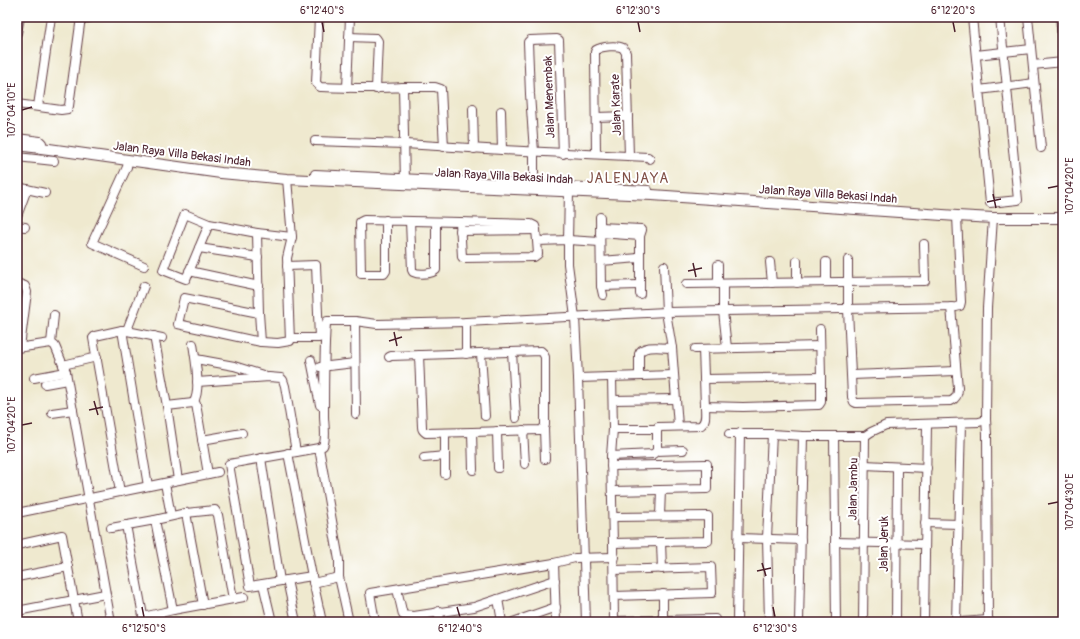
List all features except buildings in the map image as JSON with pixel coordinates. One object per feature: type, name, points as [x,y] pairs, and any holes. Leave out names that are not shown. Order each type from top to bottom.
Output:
[{"type":"main road","name":"Jalan Raya Villa Bekasi Indah","points":[[17,145],[221,173],[287,179],[405,181],[534,188],[569,192],[652,195],[957,216],[994,218],[1063,218]]},
{"type":"street","points":[[17,32],[20,17]]},
{"type":"street","points":[[38,106],[51,17]]},
{"type":"street","points":[[17,104],[61,110],[68,109],[81,19],[92,17]]},
{"type":"street","points":[[319,17],[317,84],[320,87],[376,89],[435,86],[442,88],[444,147]]},
{"type":"street","points":[[347,88],[350,17]]},
{"type":"street","points":[[972,17],[990,203],[1018,200],[1000,17]]},
{"type":"street","points":[[1028,17],[1041,148]]},
{"type":"street","points":[[1060,17],[1063,48]]},
{"type":"street","points":[[348,37],[378,39],[376,89]]},
{"type":"street","name":"Jalan Menembak","points":[[534,152],[528,42],[530,40],[557,39],[559,40],[563,154]]},
{"type":"street","name":"Jalan Karate","points":[[596,117],[596,50],[599,48],[619,46],[623,48],[626,53],[629,156]]},
{"type":"street","points":[[976,55],[1031,49]]},
{"type":"street","points":[[1033,67],[1063,62]]},
{"type":"street","points":[[1033,67],[1063,67]]},
{"type":"street","points":[[979,90],[1034,83]]},
{"type":"street","points":[[315,174],[405,181],[403,87]]},
{"type":"street","points":[[473,109],[474,149]]},
{"type":"street","points":[[501,112],[502,150]]},
{"type":"street","points":[[596,154],[596,117],[628,116]]},
{"type":"street","points":[[17,138],[40,141],[46,148],[44,160]]},
{"type":"street","points":[[315,141],[405,144],[563,154],[596,154],[648,157],[650,159]]},
{"type":"street","points":[[534,152],[534,188],[648,190]]},
{"type":"street","points":[[17,157],[54,161]]},
{"type":"street","points":[[128,160],[127,167],[92,243],[144,266]]},
{"type":"street","points":[[259,313],[184,298],[178,324],[261,342],[278,343],[290,341],[287,258],[292,237],[287,179]]},
{"type":"street","points":[[17,187],[45,193]]},
{"type":"street","points":[[17,216],[27,189]]},
{"type":"street","points":[[569,192],[568,264],[575,317],[586,622]]},
{"type":"street","points":[[209,224],[186,279],[163,270],[186,214],[209,224],[257,233],[292,237]]},
{"type":"street","points":[[339,577],[283,581],[250,586],[229,465],[323,446],[325,443],[324,367],[327,321],[355,321],[378,324],[466,322],[666,312],[960,306],[957,216]]},
{"type":"street","points":[[600,218],[603,295]]},
{"type":"street","points":[[960,622],[989,621],[986,420],[987,308],[994,218]]},
{"type":"street","points":[[386,220],[386,273],[361,274],[360,222],[364,220],[386,220],[436,222],[460,222],[531,224],[535,226],[536,230],[538,254],[534,257],[463,258],[460,222]]},
{"type":"street","points":[[410,221],[412,270],[416,274],[433,272],[436,270],[436,222]]},
{"type":"street","points":[[460,231],[536,230]]},
{"type":"street","points":[[600,230],[640,236],[640,289],[602,286]]},
{"type":"street","points":[[257,233],[261,342]]},
{"type":"street","points":[[537,241],[568,240],[600,242]]},
{"type":"street","points":[[686,284],[924,281],[924,244]]},
{"type":"street","points":[[199,248],[258,257]]},
{"type":"street","points":[[601,261],[639,258]]},
{"type":"street","points":[[848,260],[848,309],[852,397],[856,403],[951,401],[957,397],[958,388],[951,307]]},
{"type":"street","points":[[797,261],[797,283]]},
{"type":"street","points":[[770,262],[772,283]]},
{"type":"street","points":[[826,262],[826,282]]},
{"type":"street","points":[[287,266],[316,265],[319,338],[290,338]]},
{"type":"street","points":[[718,265],[727,348]]},
{"type":"street","points":[[664,266],[666,312],[672,348],[678,426]]},
{"type":"street","points":[[189,272],[258,286]]},
{"type":"street","points":[[17,283],[25,286],[28,292],[19,348],[51,343]]},
{"type":"street","points":[[144,286],[125,330],[148,486]]},
{"type":"street","points":[[51,343],[54,315]]},
{"type":"street","points":[[355,321],[356,414]]},
{"type":"street","points":[[466,322],[466,354]]},
{"type":"street","points":[[705,406],[743,407],[820,405],[820,329]]},
{"type":"street","points":[[120,492],[94,336],[125,330],[162,338]]},
{"type":"street","points":[[154,336],[167,406],[178,480]]},
{"type":"street","points":[[51,343],[55,346],[67,380],[111,622]]},
{"type":"street","points":[[193,344],[196,359],[197,393],[196,399],[193,403]]},
{"type":"street","points":[[614,429],[657,429],[660,426],[703,425],[705,419],[704,379],[699,349],[820,346]]},
{"type":"street","points":[[639,376],[638,354],[640,351],[648,348],[672,348]]},
{"type":"street","points":[[512,352],[516,418]]},
{"type":"street","points":[[389,357],[512,352],[543,353],[545,357],[545,460]]},
{"type":"street","points":[[481,353],[484,416]]},
{"type":"street","points":[[419,355],[422,430],[426,433],[540,430],[544,428]]},
{"type":"street","points":[[34,378],[97,357]]},
{"type":"street","points":[[196,359],[234,366],[269,377]]},
{"type":"street","points":[[324,423],[312,364],[324,367],[355,362]]},
{"type":"street","points":[[852,375],[956,371]]},
{"type":"street","points":[[578,378],[673,375]]},
{"type":"street","points":[[197,382],[269,377],[281,378],[284,382],[292,453],[312,580],[322,622]]},
{"type":"street","points":[[612,377],[614,429],[611,466],[614,543],[614,621],[715,619],[715,622]]},
{"type":"street","points":[[704,379],[821,377]]},
{"type":"street","points":[[45,384],[67,380]]},
{"type":"street","points":[[612,400],[675,399]]},
{"type":"street","points":[[167,406],[193,403]]},
{"type":"street","points":[[193,403],[196,404],[208,474]]},
{"type":"street","points":[[52,414],[73,410]]},
{"type":"street","points":[[729,434],[865,436],[886,425],[961,423],[986,420]]},
{"type":"street","points":[[956,622],[961,423]]},
{"type":"street","points":[[924,622],[927,424]]},
{"type":"street","points":[[657,429],[657,451]]},
{"type":"street","points":[[523,430],[525,464]]},
{"type":"street","points":[[497,431],[498,468]]},
{"type":"street","points":[[472,432],[473,470]]},
{"type":"street","points":[[202,440],[242,433]]},
{"type":"street","points":[[445,433],[445,474]]},
{"type":"street","points":[[737,622],[740,433]]},
{"type":"street","points":[[769,622],[767,538],[772,434]]},
{"type":"street","points":[[799,622],[803,436]]},
{"type":"street","points":[[834,436],[836,622]]},
{"type":"street","name":"Jalan Jambu","points":[[863,622],[865,436]]},
{"type":"street","points":[[319,448],[339,560],[339,577],[349,622]]},
{"type":"street","points":[[611,456],[653,454],[657,451],[683,450]]},
{"type":"street","points":[[424,458],[445,456]]},
{"type":"street","points":[[260,458],[283,581],[296,622]]},
{"type":"street","points":[[611,466],[707,464],[707,489],[612,491]]},
{"type":"street","points":[[865,465],[927,468]]},
{"type":"street","name":"Jalan Jeruk","points":[[896,622],[897,467]]},
{"type":"street","points":[[17,513],[218,472]]},
{"type":"street","points":[[166,483],[171,516]]},
{"type":"street","points":[[660,490],[660,516]]},
{"type":"street","points":[[111,528],[186,513],[215,510],[217,513],[233,599]]},
{"type":"street","points":[[186,513],[203,605]]},
{"type":"street","points":[[613,517],[708,516],[708,541],[614,543]]},
{"type":"street","points":[[155,520],[173,610]]},
{"type":"street","points":[[925,523],[959,524]]},
{"type":"street","points":[[126,525],[143,620],[173,610],[244,597]]},
{"type":"street","points":[[17,545],[62,536],[78,622]]},
{"type":"street","points":[[739,538],[801,540]]},
{"type":"street","points":[[662,542],[662,569]]},
{"type":"street","points":[[835,542],[925,544]]},
{"type":"street","points":[[375,622],[370,593],[554,563],[575,558],[614,557]]},
{"type":"street","points":[[554,563],[556,622]]},
{"type":"street","points":[[17,577],[68,567]]},
{"type":"street","points":[[614,570],[711,567],[712,593],[614,596]]},
{"type":"street","points":[[397,589],[403,619],[414,619],[439,611],[474,607],[555,580]]},
{"type":"street","points":[[263,584],[272,622]]},
{"type":"street","points":[[17,611],[105,594]]},
{"type":"street","points":[[663,594],[663,620]]},
{"type":"street","points":[[498,599],[502,622]]},
{"type":"street","points":[[512,622],[556,607]]},
{"type":"street","points":[[439,611],[440,622]]},
{"type":"district","name":"JALENJAYA","points":[[628,178]]}]
